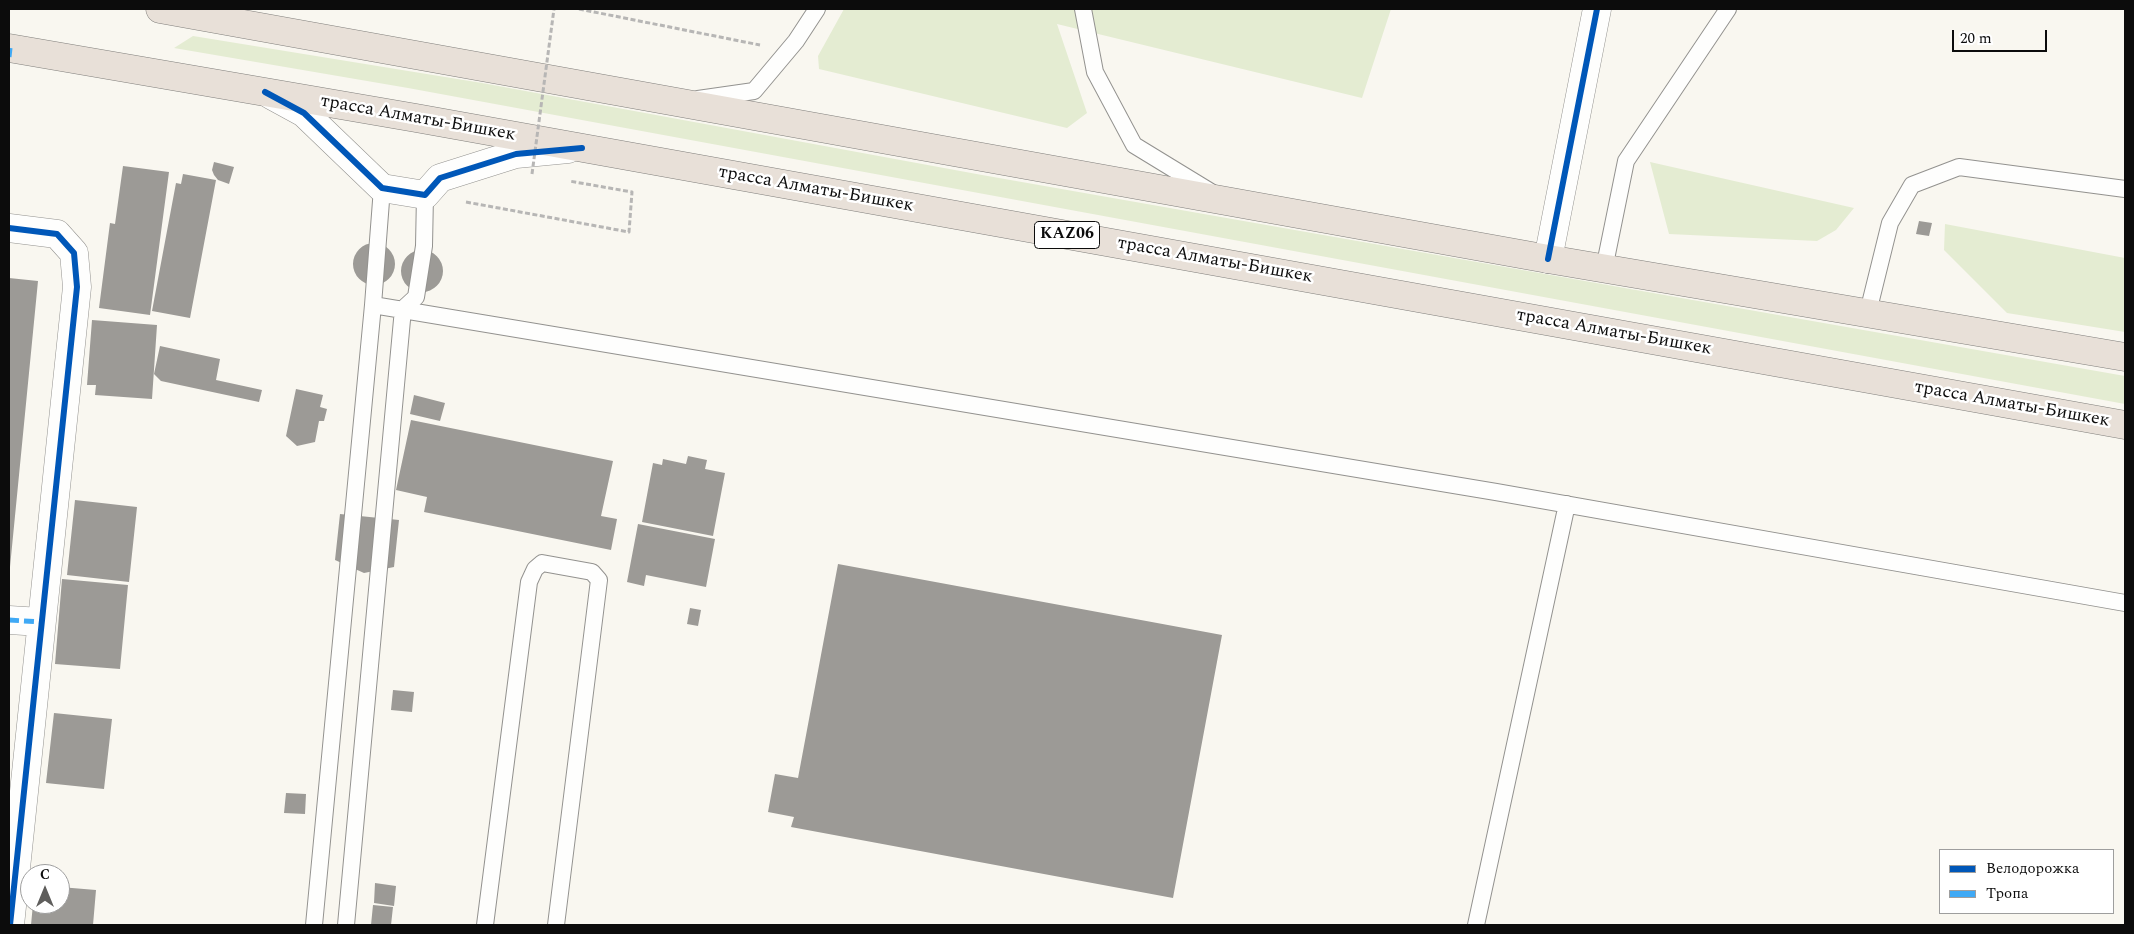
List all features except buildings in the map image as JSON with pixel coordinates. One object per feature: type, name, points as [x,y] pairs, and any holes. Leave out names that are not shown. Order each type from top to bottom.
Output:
[{"type":"highway","points":[[160,9],[1225,202],[1604,269],[1868,312],[2125,357]]},
{"type":"highway","name":"трасса Алматы-Бишкек","points":[[9,51],[265,92],[582,148],[2125,425]]},
{"type":"street","points":[[1548,259],[1597,9]]},
{"type":"street","points":[[265,92],[304,113],[382,188],[425,195],[440,178],[516,154],[582,148]]},
{"type":"street","points":[[9,228],[57,234],[74,253],[76,287],[10,925]]},
{"type":"street","points":[[9,620],[41,622]]},
{"type":"lane","points":[[680,102],[754,91],[788,50],[817,9]]},
{"type":"lane","points":[[1083,9],[1095,72],[1134,144],[1225,202]]},
{"type":"lane","points":[[1604,269],[1626,161],[1728,9]]},
{"type":"lane","points":[[1868,312],[1890,223],[1912,185],[1959,167],[2125,189]]},
{"type":"lane","points":[[314,925],[373,304],[382,188]]},
{"type":"lane","points":[[346,925],[403,309],[416,297],[424,246],[425,195]]},
{"type":"lane","points":[[373,304],[1567,504],[2125,603]]},
{"type":"lane","points":[[1476,925],[1567,504]]},
{"type":"lane","points":[[485,925],[529,582],[535,569],[542,563],[592,572],[599,580],[556,925]]},
{"type":"path","points":[[541,176],[532,174],[554,9]]},
{"type":"path","points":[[579,9],[788,50]]},
{"type":"path","points":[[425,195],[629,232],[632,192],[568,181]]},
{"type":"green space","points":[[844,9],[1391,9],[1362,98],[1057,24],[1087,113],[1067,128],[819,69],[818,56]]},
{"type":"green space","points":[[193,36],[482,83],[982,175],[2125,376],[2125,404],[408,88],[174,48]]},
{"type":"green space","points":[[1650,162],[1854,208],[1836,230],[1817,241],[1669,234]]},
{"type":"green space","points":[[1945,224],[2125,258],[2125,332],[2007,313],[1944,250]]},
{"type":"marked path","points":[[9,57],[10,48]]},
{"type":"marked path","points":[[9,620],[41,622]]},
{"type":"cycle path","points":[[1548,259],[1597,9]]},
{"type":"cycle path","points":[[265,92],[304,113],[382,188],[425,195],[440,178],[516,154],[582,148]]},
{"type":"cycle path","points":[[9,228],[57,234],[74,253],[77,287],[10,925]]}]
